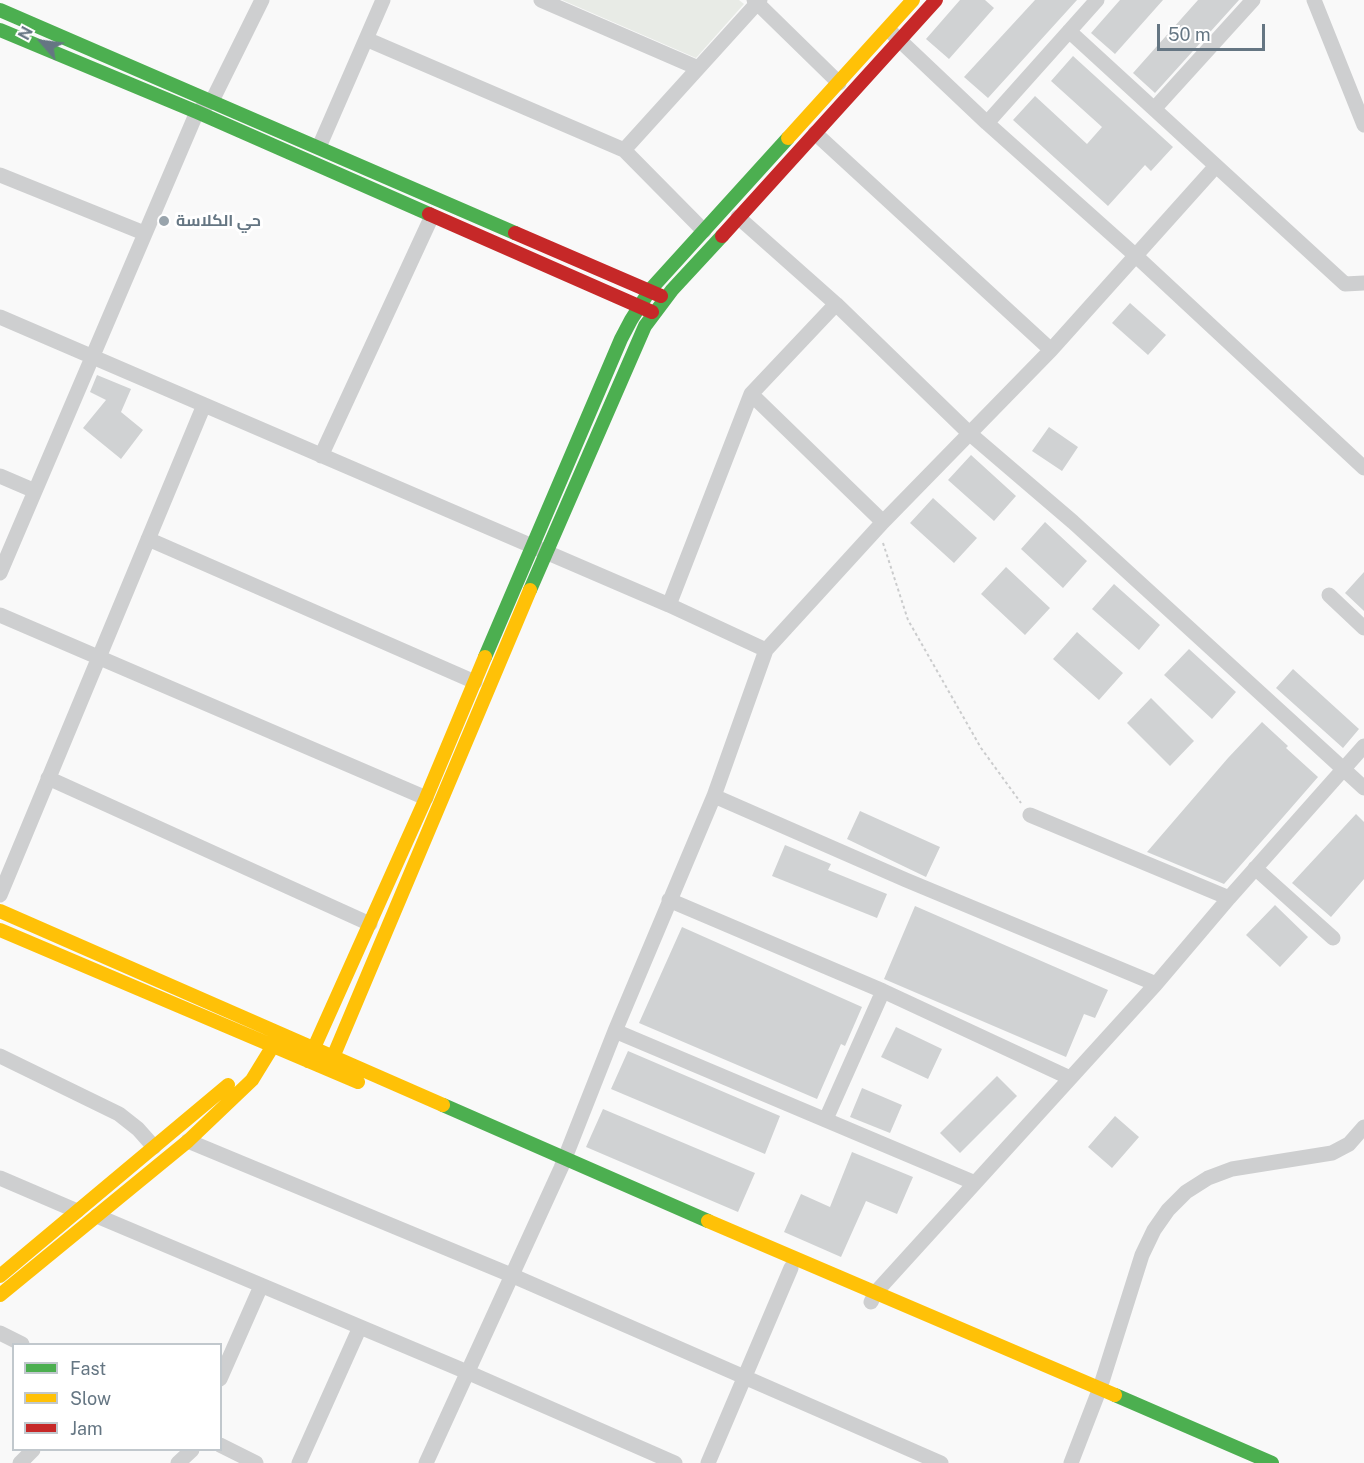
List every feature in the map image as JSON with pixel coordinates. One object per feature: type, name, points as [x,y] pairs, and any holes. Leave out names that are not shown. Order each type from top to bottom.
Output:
[{"type":"street","points":[[0,573],[197,112],[212,101],[262,0]]},
{"type":"street","points":[[319,147],[383,0]]},
{"type":"street","points":[[541,0],[698,68]]},
{"type":"street","points":[[308,1061],[426,798],[621,339],[639,306],[650,290],[913,0]]},
{"type":"street","points":[[987,123],[1097,0]]},
{"type":"street","points":[[1154,109],[1253,0]]},
{"type":"street","points":[[1314,0],[1364,125]]},
{"type":"street","points":[[624,150],[757,1],[839,83]]},
{"type":"street","points":[[327,1069],[546,553],[653,313],[900,40],[928,3]]},
{"type":"street","points":[[0,10],[665,298]]},
{"type":"street","points":[[888,28],[987,123],[1136,256],[1364,468]]},
{"type":"street","points":[[0,30],[197,112],[653,313]]},
{"type":"street","points":[[1069,31],[1345,284],[1364,283]]},
{"type":"street","points":[[366,39],[624,150],[704,231]]},
{"type":"street","points":[[815,133],[1051,350]]},
{"type":"street","points":[[426,1463],[562,1164],[615,1030],[714,796],[766,650],[881,525],[1051,350],[1216,166]]},
{"type":"street","points":[[0,175],[144,233]]},
{"type":"street","points":[[321,456],[432,216]]},
{"type":"street","points":[[738,218],[836,304],[969,433],[1073,522],[1364,788]]},
{"type":"street","points":[[669,605],[751,394],[836,304]]},
{"type":"street","points":[[0,317],[669,605],[766,650]]},
{"type":"street","points":[[751,394],[881,525]]},
{"type":"street","points":[[0,895],[204,405]]},
{"type":"street","points":[[0,476],[35,491]]},
{"type":"street","points":[[148,539],[475,682]]},
{"type":"street","points":[[1329,595],[1364,628]]},
{"type":"street","points":[[0,615],[426,798]]},
{"type":"street","points":[[874,1297],[1156,984],[1364,746]]},
{"type":"street","points":[[48,778],[370,924]]},
{"type":"street","points":[[714,796],[906,880],[1156,984]]},
{"type":"street","points":[[1030,815],[1229,898]]},
{"type":"street","points":[[1255,868],[1333,938]]},
{"type":"street","points":[[669,900],[883,991],[1070,1078]]},
{"type":"street","points":[[0,911],[314,1047],[562,1164],[791,1268],[874,1297]]},
{"type":"street","points":[[0,930],[274,1047],[562,1164],[1098,1393],[1272,1463]]},
{"type":"street","points":[[826,1119],[883,991]]},
{"type":"street","points":[[615,1030],[975,1183]]},
{"type":"street","points":[[0,1295],[188,1141],[247,1086],[281,1033]]},
{"type":"street","points":[[0,1056],[119,1114],[138,1129],[154,1147]]},
{"type":"street","points":[[0,1276],[240,1075],[259,1067]]},
{"type":"street","points":[[1071,1463],[1098,1393],[1142,1255],[1160,1220],[1176,1200],[1202,1181],[1233,1169],[1332,1153],[1349,1144],[1364,1127]]},
{"type":"street","points":[[188,1141],[511,1275],[941,1463]]},
{"type":"street","points":[[0,1178],[77,1211]]},
{"type":"street","points":[[97,1216],[467,1372],[675,1463]]},
{"type":"street","points":[[708,1463],[791,1268]]},
{"type":"street","points":[[222,1374],[261,1286]]},
{"type":"street","points":[[299,1463],[360,1327]]},
{"type":"street","points":[[0,1333],[20,1343]]},
{"type":"street","points":[[1098,1393],[1249,1463]]},
{"type":"street","points":[[222,1446],[256,1463]]},
{"type":"street","points":[[20,1463],[31,1451]]},
{"type":"street","points":[[178,1463],[190,1451]]},
{"type":"path","points":[[881,525],[908,620],[981,748],[1030,815]]},
{"type":"shaded area","points":[[562,0],[739,0],[744,4],[696,58]]},
{"type":"building","points":[[960,0],[985,0],[994,8],[949,59],[926,39]]},
{"type":"building","points":[[1035,0],[1077,0],[988,98],[964,77]]},
{"type":"building","points":[[1120,0],[1163,0],[1115,54],[1091,33]]},
{"type":"building","points":[[1198,0],[1239,0],[1155,93],[1133,73]]},
{"type":"building","points":[[1073,56],[1173,147],[1151,171],[1145,165],[1108,206],[1013,120],[1035,96],[1087,144],[1102,127],[1051,81]]},
{"type":"building","points":[[1130,303],[1166,335],[1148,355],[1112,323]]},
{"type":"building","points":[[97,375],[131,389],[121,412],[143,430],[121,459],[83,428],[106,400],[90,392]]},
{"type":"building","points":[[1049,427],[1078,447],[1062,471],[1032,451]]},
{"type":"building","points":[[971,455],[1016,496],[994,521],[948,480]]},
{"type":"building","points":[[933,498],[977,538],[954,563],[910,523]]},
{"type":"building","points":[[1045,522],[1087,561],[1063,588],[1021,549]]},
{"type":"building","points":[[1006,567],[1050,608],[1025,635],[981,594]]},
{"type":"building","points":[[1364,572],[1364,611],[1345,593]]},
{"type":"building","points":[[1114,584],[1160,625],[1139,650],[1092,609]]},
{"type":"building","points":[[1077,632],[1123,673],[1099,700],[1053,659]]},
{"type":"building","points":[[1189,649],[1236,692],[1212,719],[1164,675]]},
{"type":"building","points":[[1293,669],[1359,729],[1343,748],[1276,688]]},
{"type":"building","points":[[1151,698],[1194,741],[1170,766],[1127,723]]},
{"type":"building","points":[[1262,722],[1318,777],[1224,884],[1147,852],[1228,758]]},
{"type":"building","points":[[860,811],[940,847],[926,877],[847,839]]},
{"type":"building","points":[[1356,814],[1364,822],[1364,879],[1331,917],[1292,883]]},
{"type":"building","points":[[785,845],[831,864],[828,870],[887,894],[877,918],[772,876]]},
{"type":"building","points":[[1275,905],[1308,937],[1280,967],[1246,935]]},
{"type":"building","points":[[915,906],[1108,990],[1095,1018],[1084,1014],[1066,1057],[884,979]]},
{"type":"building","points":[[682,927],[862,1007],[845,1046],[841,1044],[817,1099],[639,1023]]},
{"type":"building","points":[[896,1027],[942,1049],[928,1079],[881,1057]]},
{"type":"building","points":[[628,1051],[780,1116],[765,1154],[611,1089]]},
{"type":"building","points":[[997,1076],[1017,1096],[960,1153],[940,1133]]},
{"type":"building","points":[[862,1088],[902,1105],[890,1133],[850,1117]]},
{"type":"building","points":[[603,1109],[755,1173],[738,1212],[586,1147]]},
{"type":"building","points":[[1115,1116],[1139,1137],[1112,1168],[1088,1147]]},
{"type":"building","points":[[852,1152],[913,1177],[897,1214],[866,1201],[841,1257],[784,1232],[801,1194],[830,1207]]},
{"type":"traffic: fast","points":[[0,10],[515,233]]},
{"type":"traffic: fast","points":[[0,30],[197,112],[429,214]]},
{"type":"traffic: fast","points":[[485,657],[631,320],[650,290],[788,138]]},
{"type":"traffic: fast","points":[[530,590],[645,326],[672,290],[722,236]]},
{"type":"traffic: fast","points":[[443,1105],[708,1221]]},
{"type":"traffic: fast","points":[[1115,1395],[1272,1463]]},
{"type":"traffic: slow","points":[[788,138],[913,0]]},
{"type":"traffic: slow","points":[[328,1069],[530,590]]},
{"type":"traffic: slow","points":[[308,1061],[426,798],[485,657]]},
{"type":"traffic: slow","points":[[0,911],[443,1105]]},
{"type":"traffic: slow","points":[[0,930],[358,1082]]},
{"type":"traffic: slow","points":[[0,1295],[188,1141],[252,1080],[279,1036]]},
{"type":"traffic: slow","points":[[0,1276],[228,1085]]},
{"type":"traffic: slow","points":[[708,1221],[1115,1395]]},
{"type":"traffic: jam","points":[[722,236],[936,0]]},
{"type":"traffic: jam","points":[[429,214],[652,312]]},
{"type":"traffic: jam","points":[[515,233],[661,296]]},
{"type":"place","name":"حي الكلاسة","points":[[164,221]]}]
